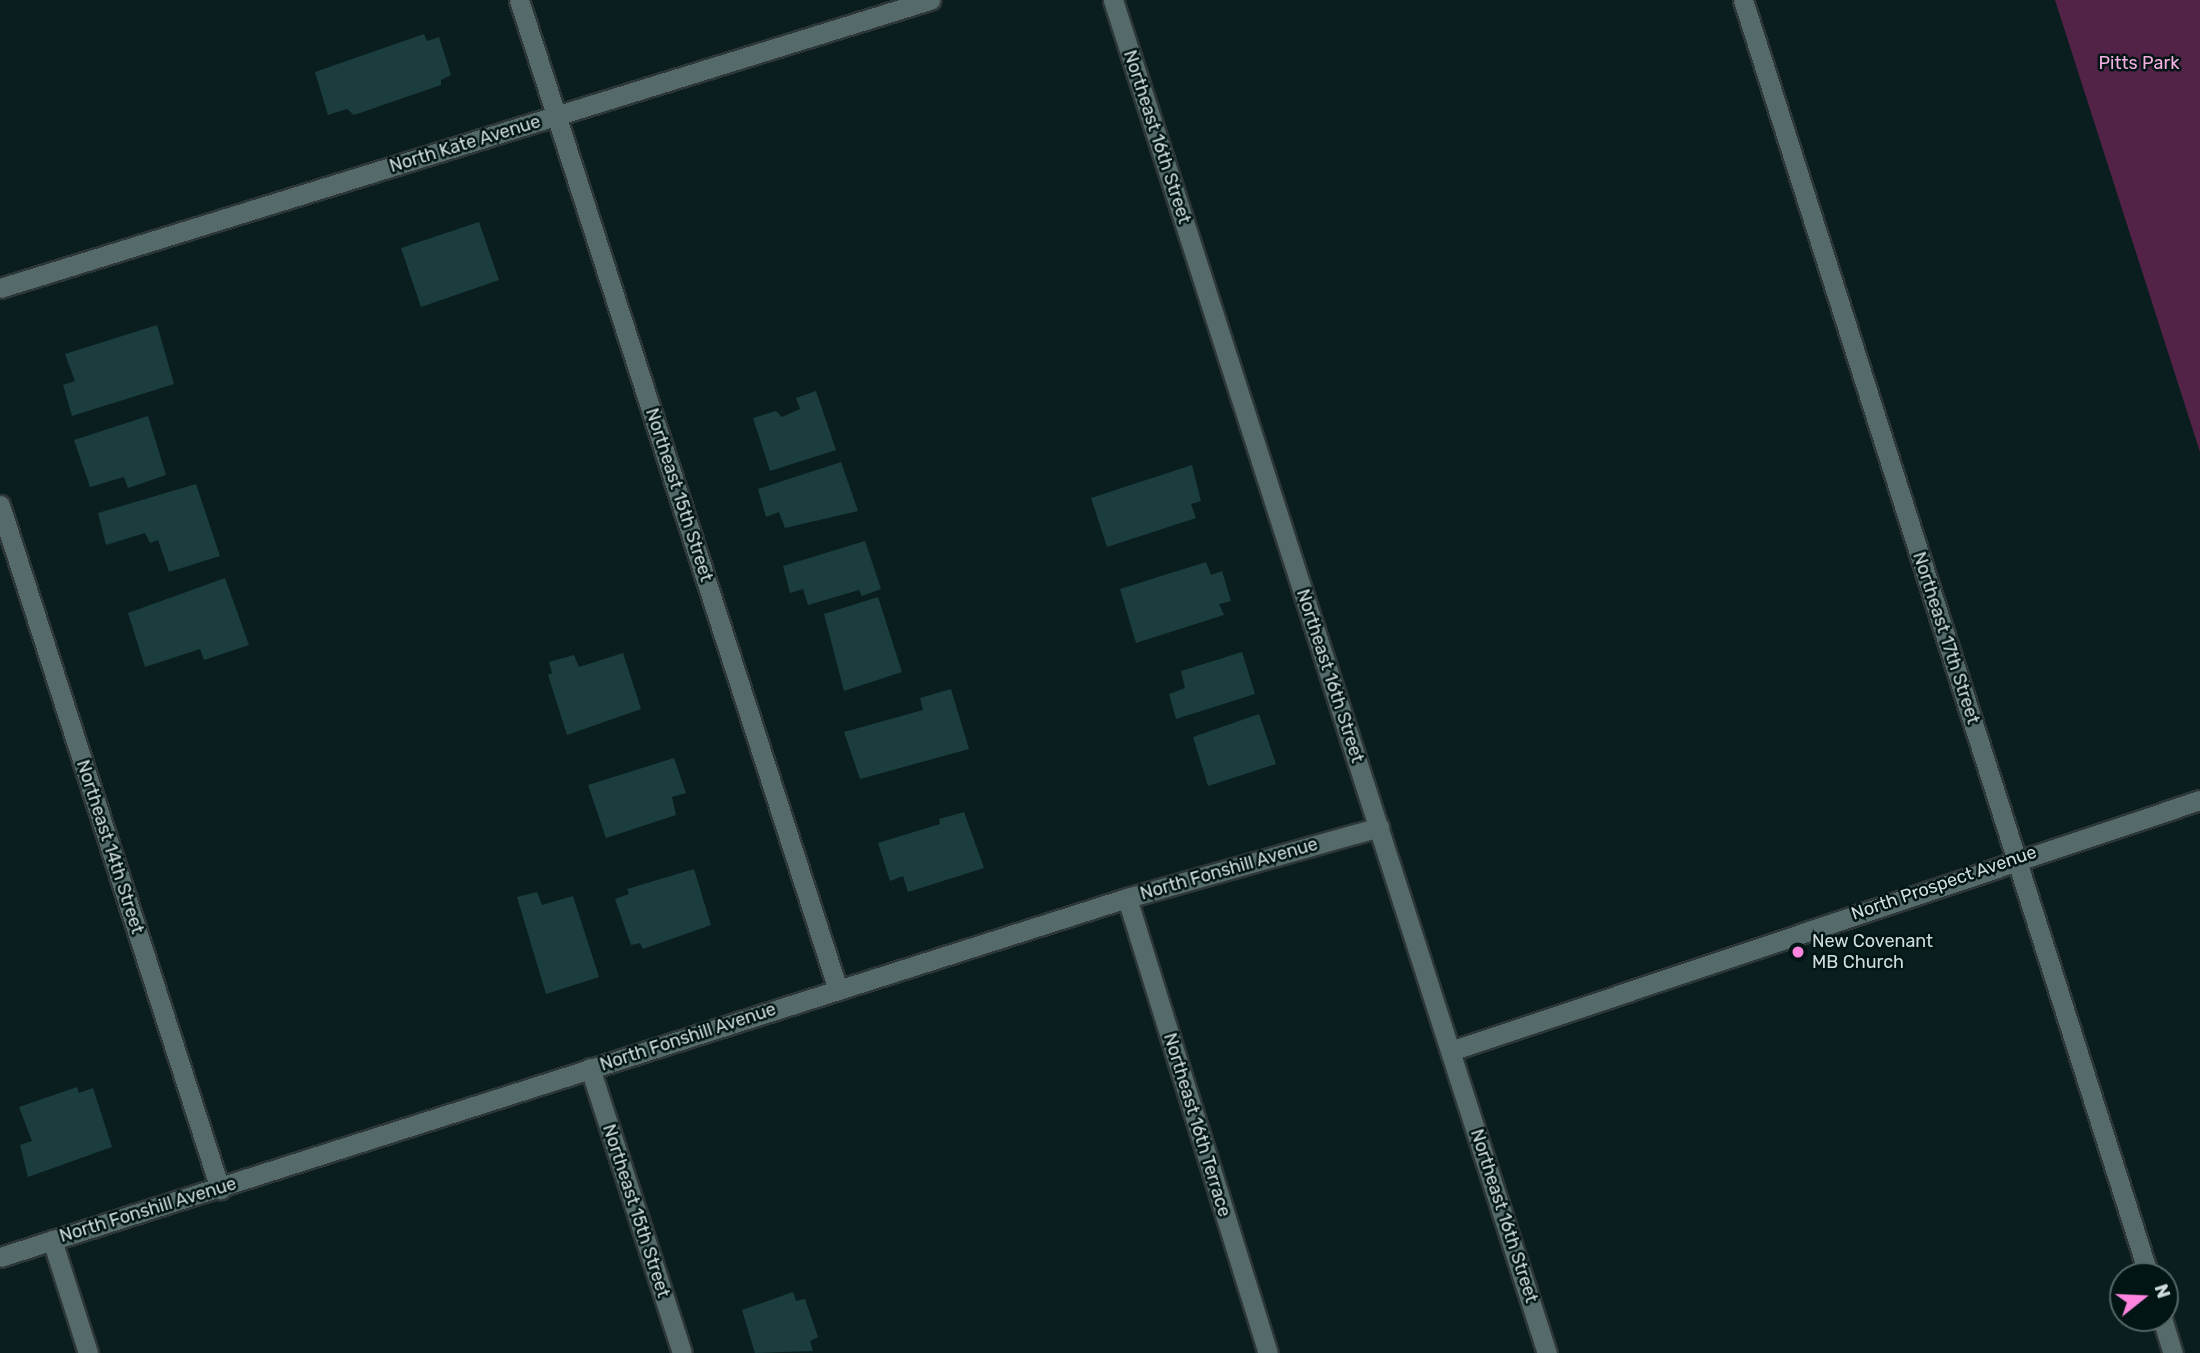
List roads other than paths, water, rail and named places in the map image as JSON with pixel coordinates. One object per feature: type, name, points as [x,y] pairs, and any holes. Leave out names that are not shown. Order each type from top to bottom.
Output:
[{"type":"street","name":"Northeast 15th Street","points":[[520,0],[838,990]]},
{"type":"street","name":"North Kate Avenue","points":[[0,288],[930,0]]},
{"type":"street","name":"Northeast 16th Street","points":[[1113,0],[1547,1353]]},
{"type":"street","name":"Northeast 17th Street","points":[[1744,0],[2145,1262]]},
{"type":"street","name":"Northeast 14th Street","points":[[0,505],[219,1189]]},
{"type":"street","name":"North Prospect Avenue","points":[[1451,1051],[2016,859],[2200,800]]},
{"type":"street","name":"North Fonshill Avenue","points":[[0,1256],[219,1189],[1127,898],[1378,827]]},
{"type":"street","name":"Northeast 16th Terrace","points":[[1127,898],[1268,1353]]},
{"type":"street","name":"Northeast 15th Street","points":[[590,1068],[682,1353]]},
{"type":"street","points":[[52,1240],[88,1353]]},
{"type":"street","points":[[2166,1332],[2173,1353]]},
{"type":"place","name":"New Covenant MB Church","points":[[1798,952]]},
{"type":"park label","name":"Pitts Park","points":[[2139,63]]}]
